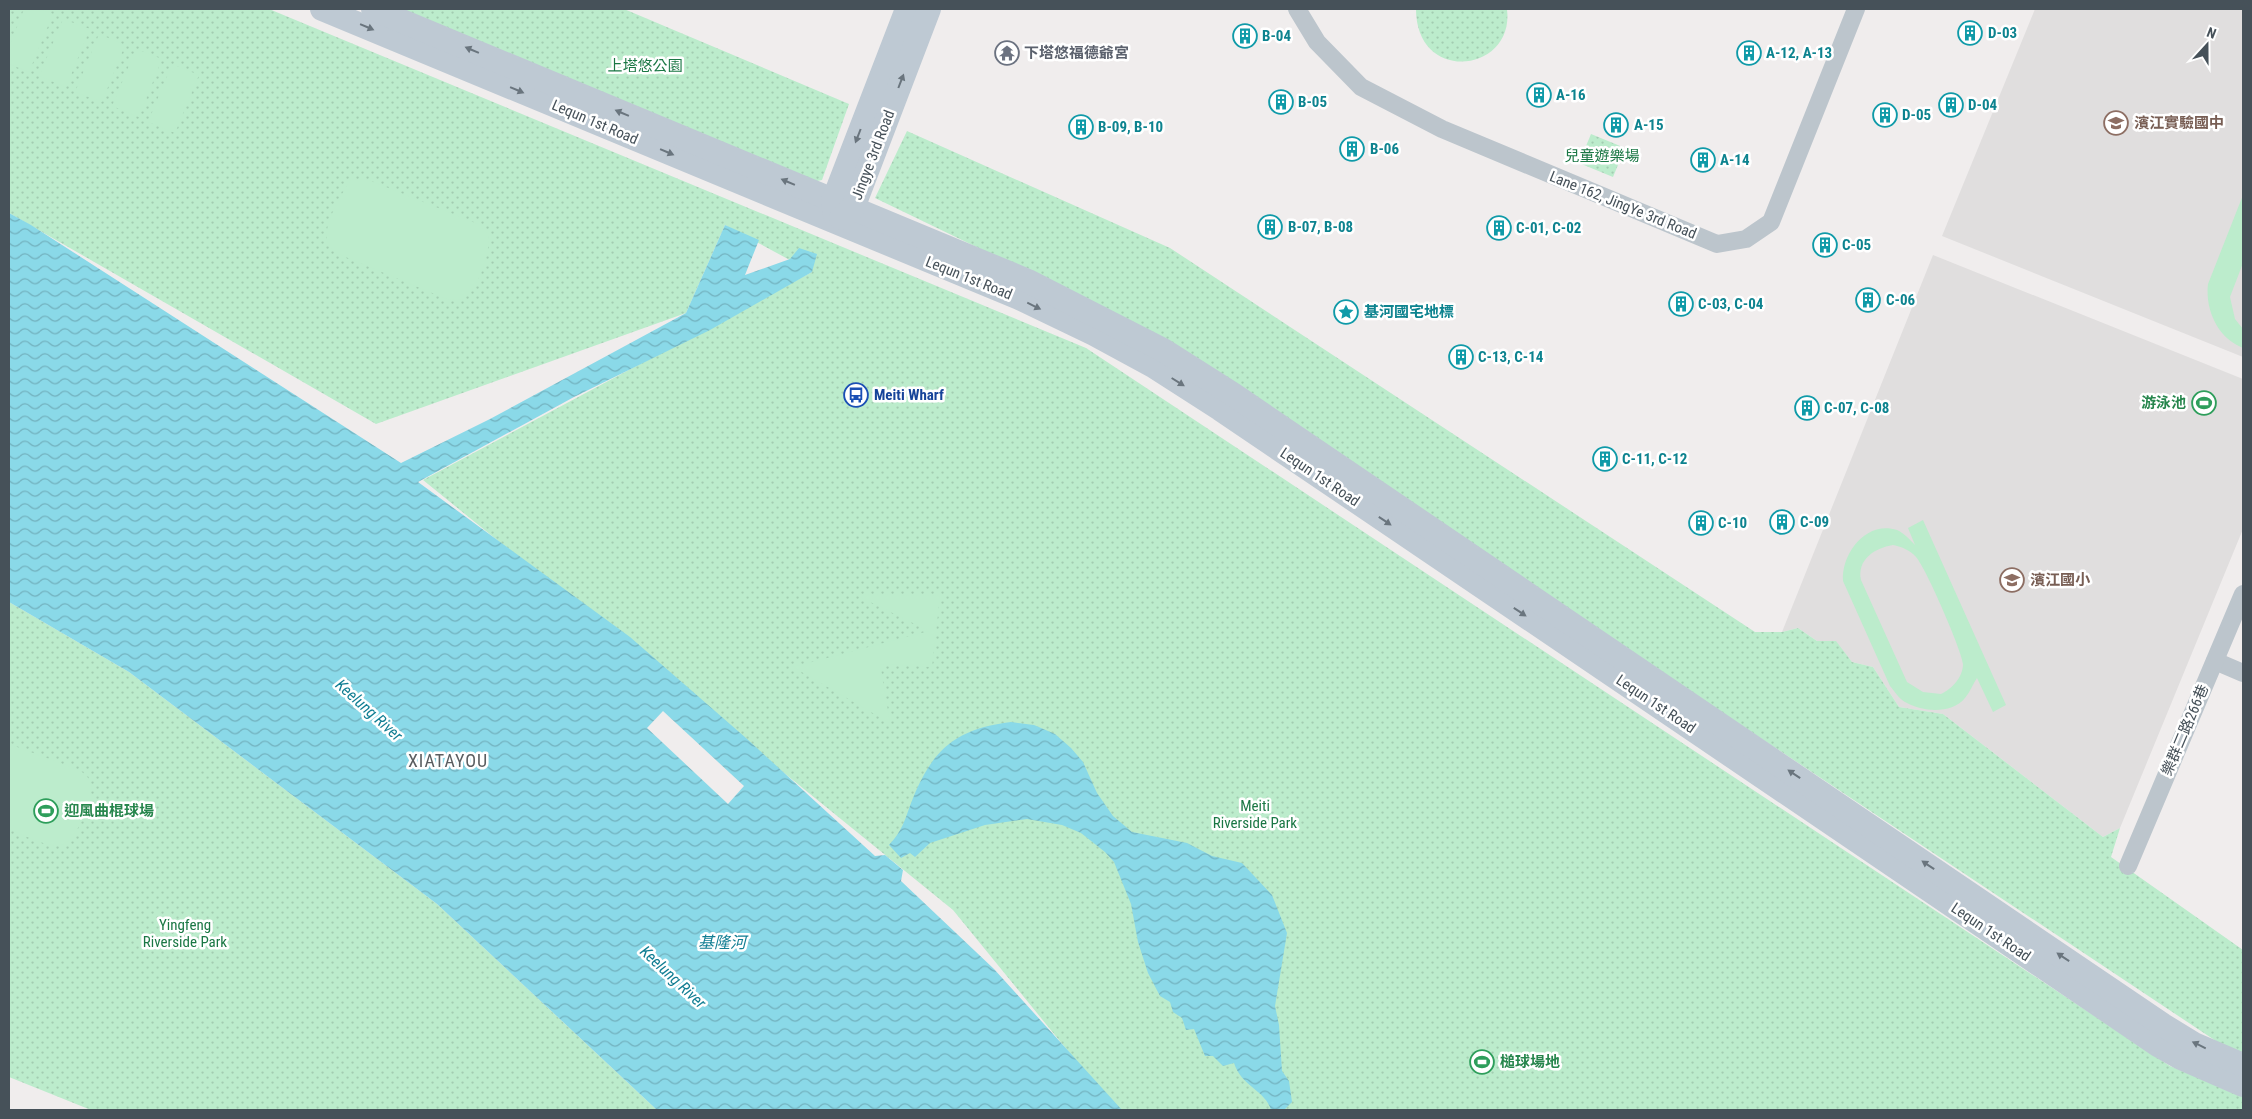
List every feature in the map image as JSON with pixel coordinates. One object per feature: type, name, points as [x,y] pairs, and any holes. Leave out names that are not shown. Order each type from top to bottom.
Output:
[{"type":"main road","name":"Lequn 1st Road","points":[[322,9],[1028,281],[1163,350],[1259,411],[2163,1025],[2194,1044],[2243,1065]]},
{"type":"main road","name":"Lequn 1st Road","points":[[372,9],[840,210],[1094,334],[1152,366],[1220,409],[2158,1045],[2181,1058],[2243,1085]]},
{"type":"main road","name":"Jingye 3rd Road","points":[[840,210],[907,9]]},
{"type":"main road","name":"Jingye 3rd Road","points":[[840,210],[929,9]]},
{"type":"street","name":"Lane 162, JingYe 3rd Road","points":[[1296,9],[1317,42],[1361,87],[1449,132],[1717,244],[1746,240],[1771,222],[1856,9]]},
{"type":"street","name":"樂群二路266巷","points":[[2128,866],[2243,594]]},
{"type":"street","points":[[2215,661],[2243,673]]},
{"type":"shaded area","name":"濱江實驗國中","points":[[2035,9],[2243,9],[2243,357],[1942,236]]},
{"type":"shaded area","name":"濱江國小","points":[[1933,255],[2243,379],[2243,529],[2120,828],[2103,837],[1943,714],[1899,707],[1873,667],[1852,662],[1836,642],[1817,641],[1798,628],[1782,632]]},
{"type":"green space","name":"Meiti Riverside Park","points":[[9,9],[269,9],[1086,348],[2170,1066],[2243,1096],[2243,1110],[1116,1110],[953,910],[423,480],[812,272],[725,225],[686,313],[376,424],[9,213]]},
{"type":"green space","points":[[24,9],[39,9],[53,14],[29,72],[9,64],[9,47]]},
{"type":"green space","name":"上塔悠公園","points":[[393,9],[624,9],[849,104],[822,180],[808,183]]},
{"type":"green space","points":[[1416,9],[1507,9],[1505,30],[1496,47],[1482,57],[1464,61],[1447,59],[1431,50],[1420,33]]},
{"type":"green space","points":[[63,19],[90,29],[66,87],[39,76]]},
{"type":"green space","points":[[99,34],[125,45],[102,102],[75,92]]},
{"type":"green space","points":[[136,49],[162,59],[139,117],[112,106]]},
{"type":"green space","points":[[172,64],[199,75],[175,133],[148,122]]},
{"type":"green space","points":[[907,131],[1170,248],[1755,632],[1782,632],[1798,628],[1817,641],[1836,641],[1852,662],[1873,667],[1899,707],[1943,714],[2103,837],[2120,828],[2111,857],[2243,950],[2243,1057],[2234,1053],[1146,329],[875,198]]},
{"type":"green space","name":"兒童遊樂場","points":[[1591,134],[1625,148],[1613,177],[1579,163]]},
{"type":"green space","points":[[366,179],[478,224],[489,235],[489,244],[479,278],[464,299],[449,300],[336,253],[330,246],[327,229],[338,201],[351,180]]},
{"type":"green space","points":[[2243,195],[2243,263],[2230,297],[2235,319],[2243,329],[2243,348],[2226,337],[2215,322],[2209,303],[2208,284]]},
{"type":"green space","points":[[1923,520],[2006,705],[1993,712],[1977,678],[1967,696],[1959,703],[1953,707],[1937,710],[1929,710],[1904,702],[1890,686],[1843,581],[1843,571],[1851,550],[1866,535],[1875,530],[1886,528],[1897,530],[1915,545],[1908,528]],"holes":[[[1893,545],[1911,552],[1921,564],[1957,643],[1963,669],[1953,686],[1941,694],[1923,692],[1907,682],[1861,580],[1860,573],[1868,556],[1879,549]]]},
{"type":"green space","points":[[854,594],[940,596],[932,667],[880,664],[890,723],[793,667],[929,631]]},
{"type":"green space","name":"Yingfeng Riverside Park","points":[[9,602],[129,672],[437,904],[657,1110],[91,1110],[9,1077]]},
{"type":"green space","name":"迎風曲棍球場","points":[[9,744],[79,770],[90,780],[91,792],[86,810],[78,829],[67,842],[61,845],[49,844],[9,829]]},
{"type":"water","name":"基隆河","points":[[9,213],[31,225],[401,463],[490,419],[686,313],[725,225],[759,240],[745,275],[790,259],[799,248],[817,254],[812,272],[710,330],[574,397],[418,482],[630,637],[746,738],[875,856],[885,855],[903,870],[901,881],[994,969],[1122,1110],[657,1110],[437,904],[129,672],[9,602]]},
{"type":"water","points":[[1011,722],[1034,725],[1055,734],[1071,748],[1083,762],[1097,793],[1113,816],[1132,832],[1187,843],[1212,856],[1242,863],[1272,895],[1287,933],[1275,1006],[1279,1025],[1282,1071],[1289,1081],[1292,1102],[1284,1110],[1271,1110],[1264,1098],[1237,1071],[1234,1063],[1223,1066],[1213,1056],[1205,1056],[1194,1029],[1186,1030],[1182,1018],[1173,1012],[1170,1002],[1160,996],[1148,973],[1138,942],[1131,904],[1114,862],[1105,852],[1081,833],[1062,825],[1027,819],[985,825],[930,843],[915,857],[910,853],[901,858],[889,845],[901,828],[921,780],[939,753],[962,736],[992,725]]},
{"type":"pier","points":[[663,711],[744,786],[728,804],[647,728]]},
{"type":"place","name":"D-03","points":[[1970,33]]},
{"type":"place","name":"B-04","points":[[1245,36]]},
{"type":"place","name":"下塔悠福德爺宮","points":[[1007,53]]},
{"type":"place","name":"A-12, A-13","points":[[1749,53]]},
{"type":"place","name":"A-16","points":[[1539,95]]},
{"type":"place","name":"B-05","points":[[1281,102]]},
{"type":"place","name":"D-04","points":[[1951,105]]},
{"type":"place","name":"D-05","points":[[1885,115]]},
{"type":"place","name":"濱江實驗國中","points":[[2116,123]]},
{"type":"place","name":"A-15","points":[[1616,125]]},
{"type":"place","name":"B-09, B-10","points":[[1081,127]]},
{"type":"place","name":"B-06","points":[[1352,149]]},
{"type":"place","name":"A-14","points":[[1703,160]]},
{"type":"place","name":"B-07, B-08","points":[[1270,227]]},
{"type":"place","name":"C-01, C-02","points":[[1499,228]]},
{"type":"place","name":"C-05","points":[[1825,245]]},
{"type":"place","name":"C-06","points":[[1868,300]]},
{"type":"place","name":"C-03, C-04","points":[[1681,304]]},
{"type":"place","name":"基河國宅地標","points":[[1346,312]]},
{"type":"place","name":"C-13, C-14","points":[[1461,357]]},
{"type":"place","name":"Meiti Wharf","points":[[856,395]]},
{"type":"place","name":"游泳池","points":[[2204,403]]},
{"type":"place","name":"C-07, C-08","points":[[1807,408]]},
{"type":"place","name":"C-11, C-12","points":[[1605,459]]},
{"type":"place","name":"C-09","points":[[1782,522]]},
{"type":"place","name":"C-10","points":[[1701,523]]},
{"type":"place","name":"濱江國小","points":[[2012,580]]},
{"type":"place","name":"迎風曲棍球場","points":[[46,811]]},
{"type":"place","name":"槌球場地","points":[[1482,1062]]},
{"type":"district","name":"XIATAYOU","points":[[448,760]]},
{"type":"water label","name":"Keelung River","points":[[369,710]]},
{"type":"water label","name":"Keelung River","points":[[673,977]]}]
